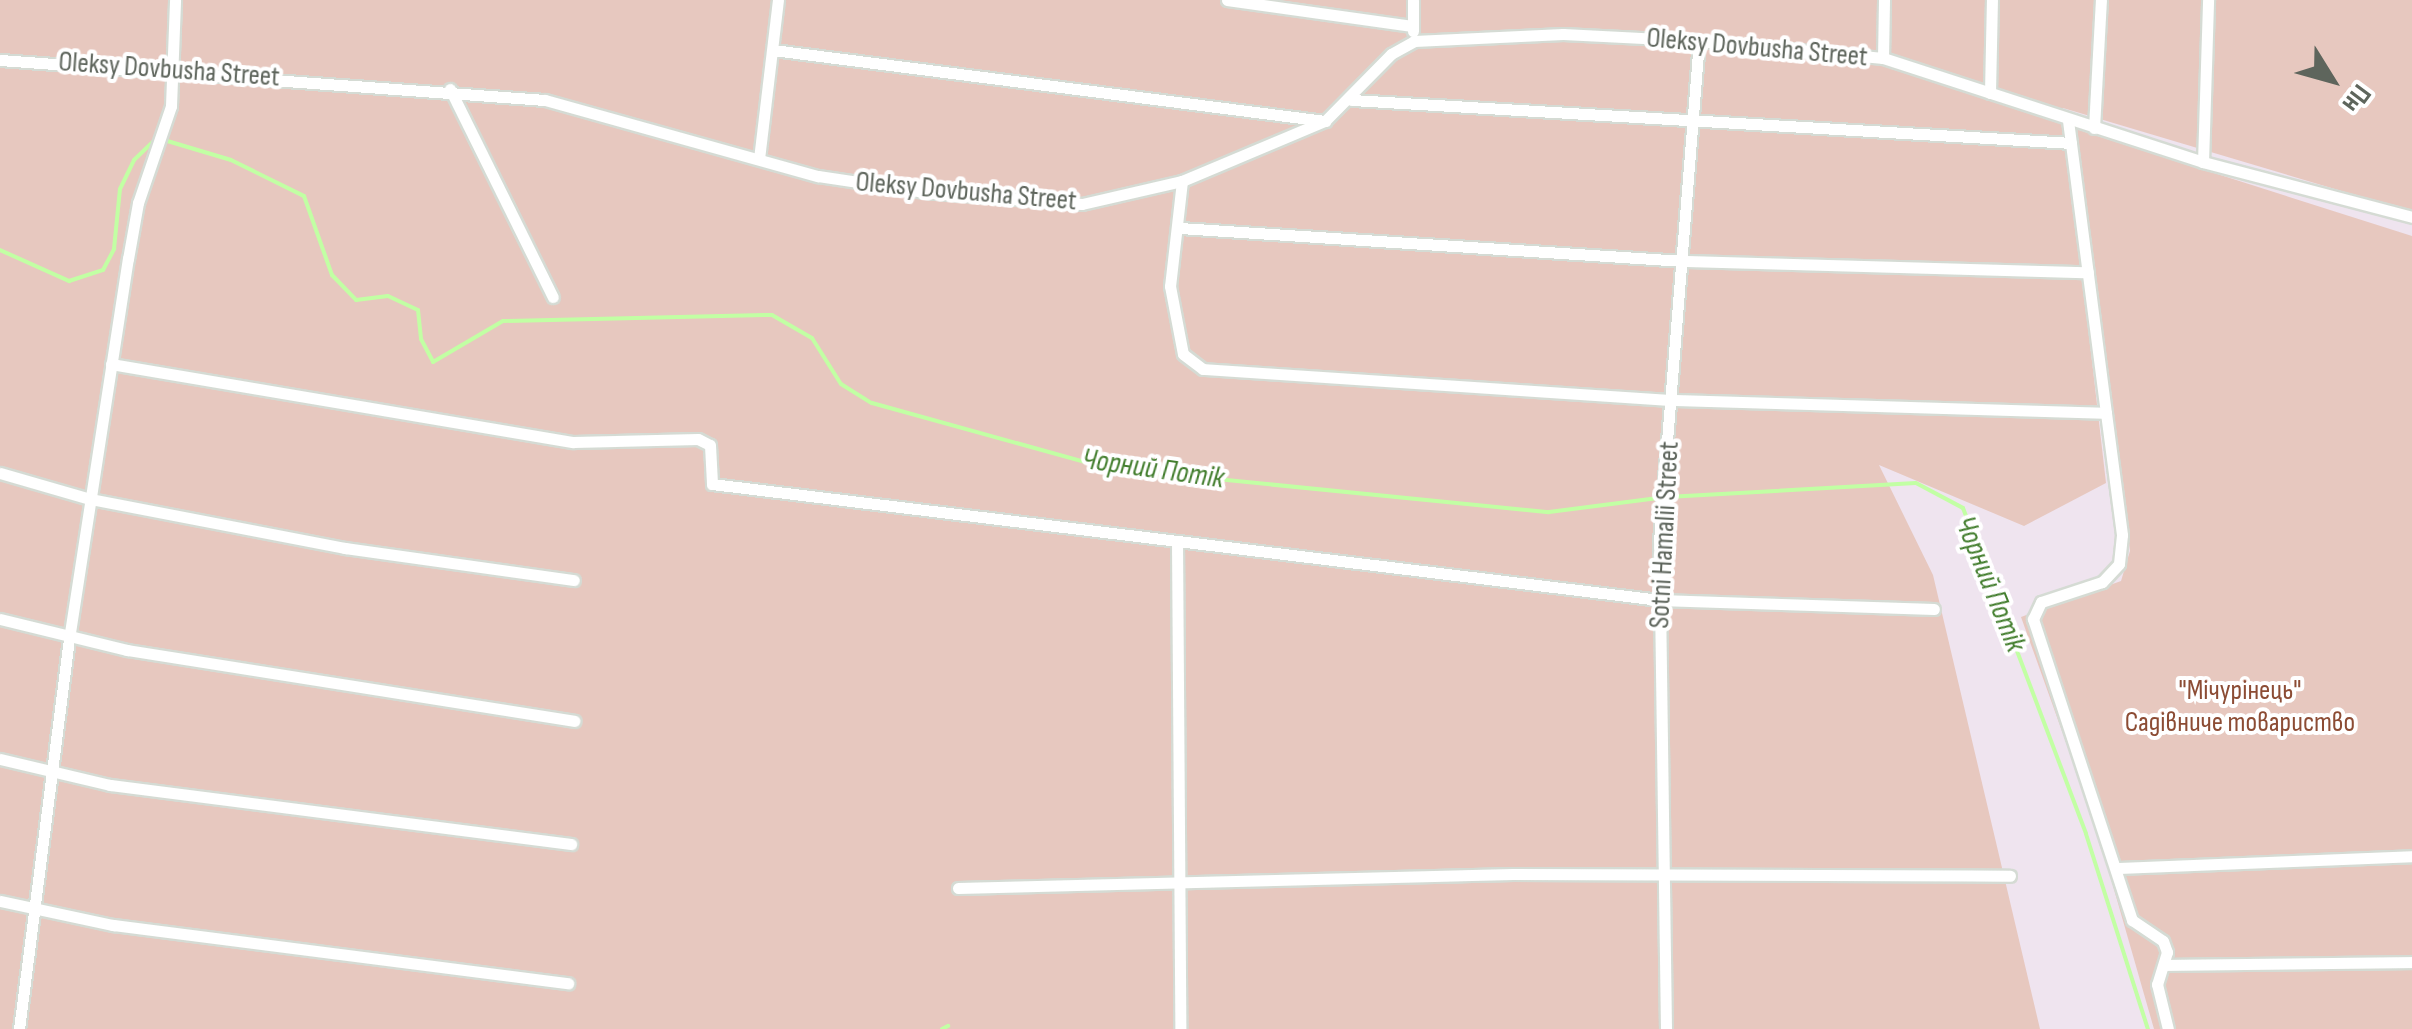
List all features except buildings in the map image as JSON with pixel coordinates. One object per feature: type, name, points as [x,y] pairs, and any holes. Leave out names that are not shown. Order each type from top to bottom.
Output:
[{"type":"street","points":[[20,1029],[69,639],[138,202],[164,131],[176,68],[175,0]]},
{"type":"street","points":[[759,159],[778,0]]},
{"type":"street","points":[[1227,0],[1412,26]]},
{"type":"street","points":[[1413,0],[1414,42]]},
{"type":"street","points":[[1883,58],[1884,0]]},
{"type":"street","points":[[1990,93],[1992,0]]},
{"type":"street","points":[[2094,128],[2101,0]]},
{"type":"street","points":[[2203,162],[2208,0]]},
{"type":"street","name":"Oleksy Dovbusha Street","points":[[0,60],[176,68],[450,89],[570,105],[759,159],[866,184],[1082,204],[1182,181],[1325,121],[1352,100],[1391,54],[1414,42],[1546,34],[1698,41],[1883,58],[2203,162],[2412,217]]},
{"type":"street","name":"Sotni Hamalii Street","points":[[1666,1029],[1659,600],[1662,507],[1698,41]]},
{"type":"street","points":[[773,50],[1325,121]]},
{"type":"street","points":[[450,89],[552,297]]},
{"type":"street","points":[[1352,100],[2071,143]]},
{"type":"street","points":[[2068,120],[2122,535],[2119,564],[2102,582],[2041,602],[2033,618],[2132,920],[2163,941],[2166,965],[2157,984],[2168,1029]]},
{"type":"street","points":[[1182,181],[1180,228],[1170,286],[1183,354],[1193,366],[1672,400],[2106,413]]},
{"type":"street","points":[[1180,228],[1683,261],[2088,272]]},
{"type":"street","points":[[112,364],[573,442],[698,439],[710,445],[712,484],[1659,600],[1934,610]]},
{"type":"street","points":[[0,473],[90,499],[345,548],[574,580]]},
{"type":"street","points":[[1177,540],[1180,1029]]},
{"type":"street","points":[[0,619],[69,639],[574,721]]},
{"type":"street","points":[[0,759],[54,773],[572,844]]},
{"type":"street","points":[[2118,868],[2412,856]]},
{"type":"street","points":[[958,888],[1664,875],[2010,876]]},
{"type":"street","points":[[0,901],[35,911],[568,983]]},
{"type":"street","points":[[2166,965],[2412,962]]},
{"type":"green space","points":[[0,0],[2412,0],[2412,212],[2063,108],[2106,483],[2024,526],[1879,465],[1933,575],[2040,1029],[0,1029]]},
{"type":"green space","name":"\"Мічурінець\" Садівниче товариство","points":[[2076,129],[2412,236],[2412,1029],[2154,1029],[2095,823],[2021,617],[2121,581],[2130,551]]},
{"type":"waterway","name":"Чорний Потік","points":[[0,250],[69,281],[103,270],[114,249],[120,189],[134,160],[155,140]]},
{"type":"waterway","name":"Чорний Потік","points":[[164,140],[231,160],[304,196],[332,275],[356,300],[388,296],[418,310],[421,339],[433,362],[503,321],[772,315],[812,338],[841,384],[872,403],[1106,468],[1549,512],[1658,498]]},
{"type":"waterway","name":"Чорний Потік","points":[[1667,497],[1916,483],[1963,508],[2086,834],[2148,1029]]},
{"type":"waterway","points":[[942,1029],[948,1026]]}]
